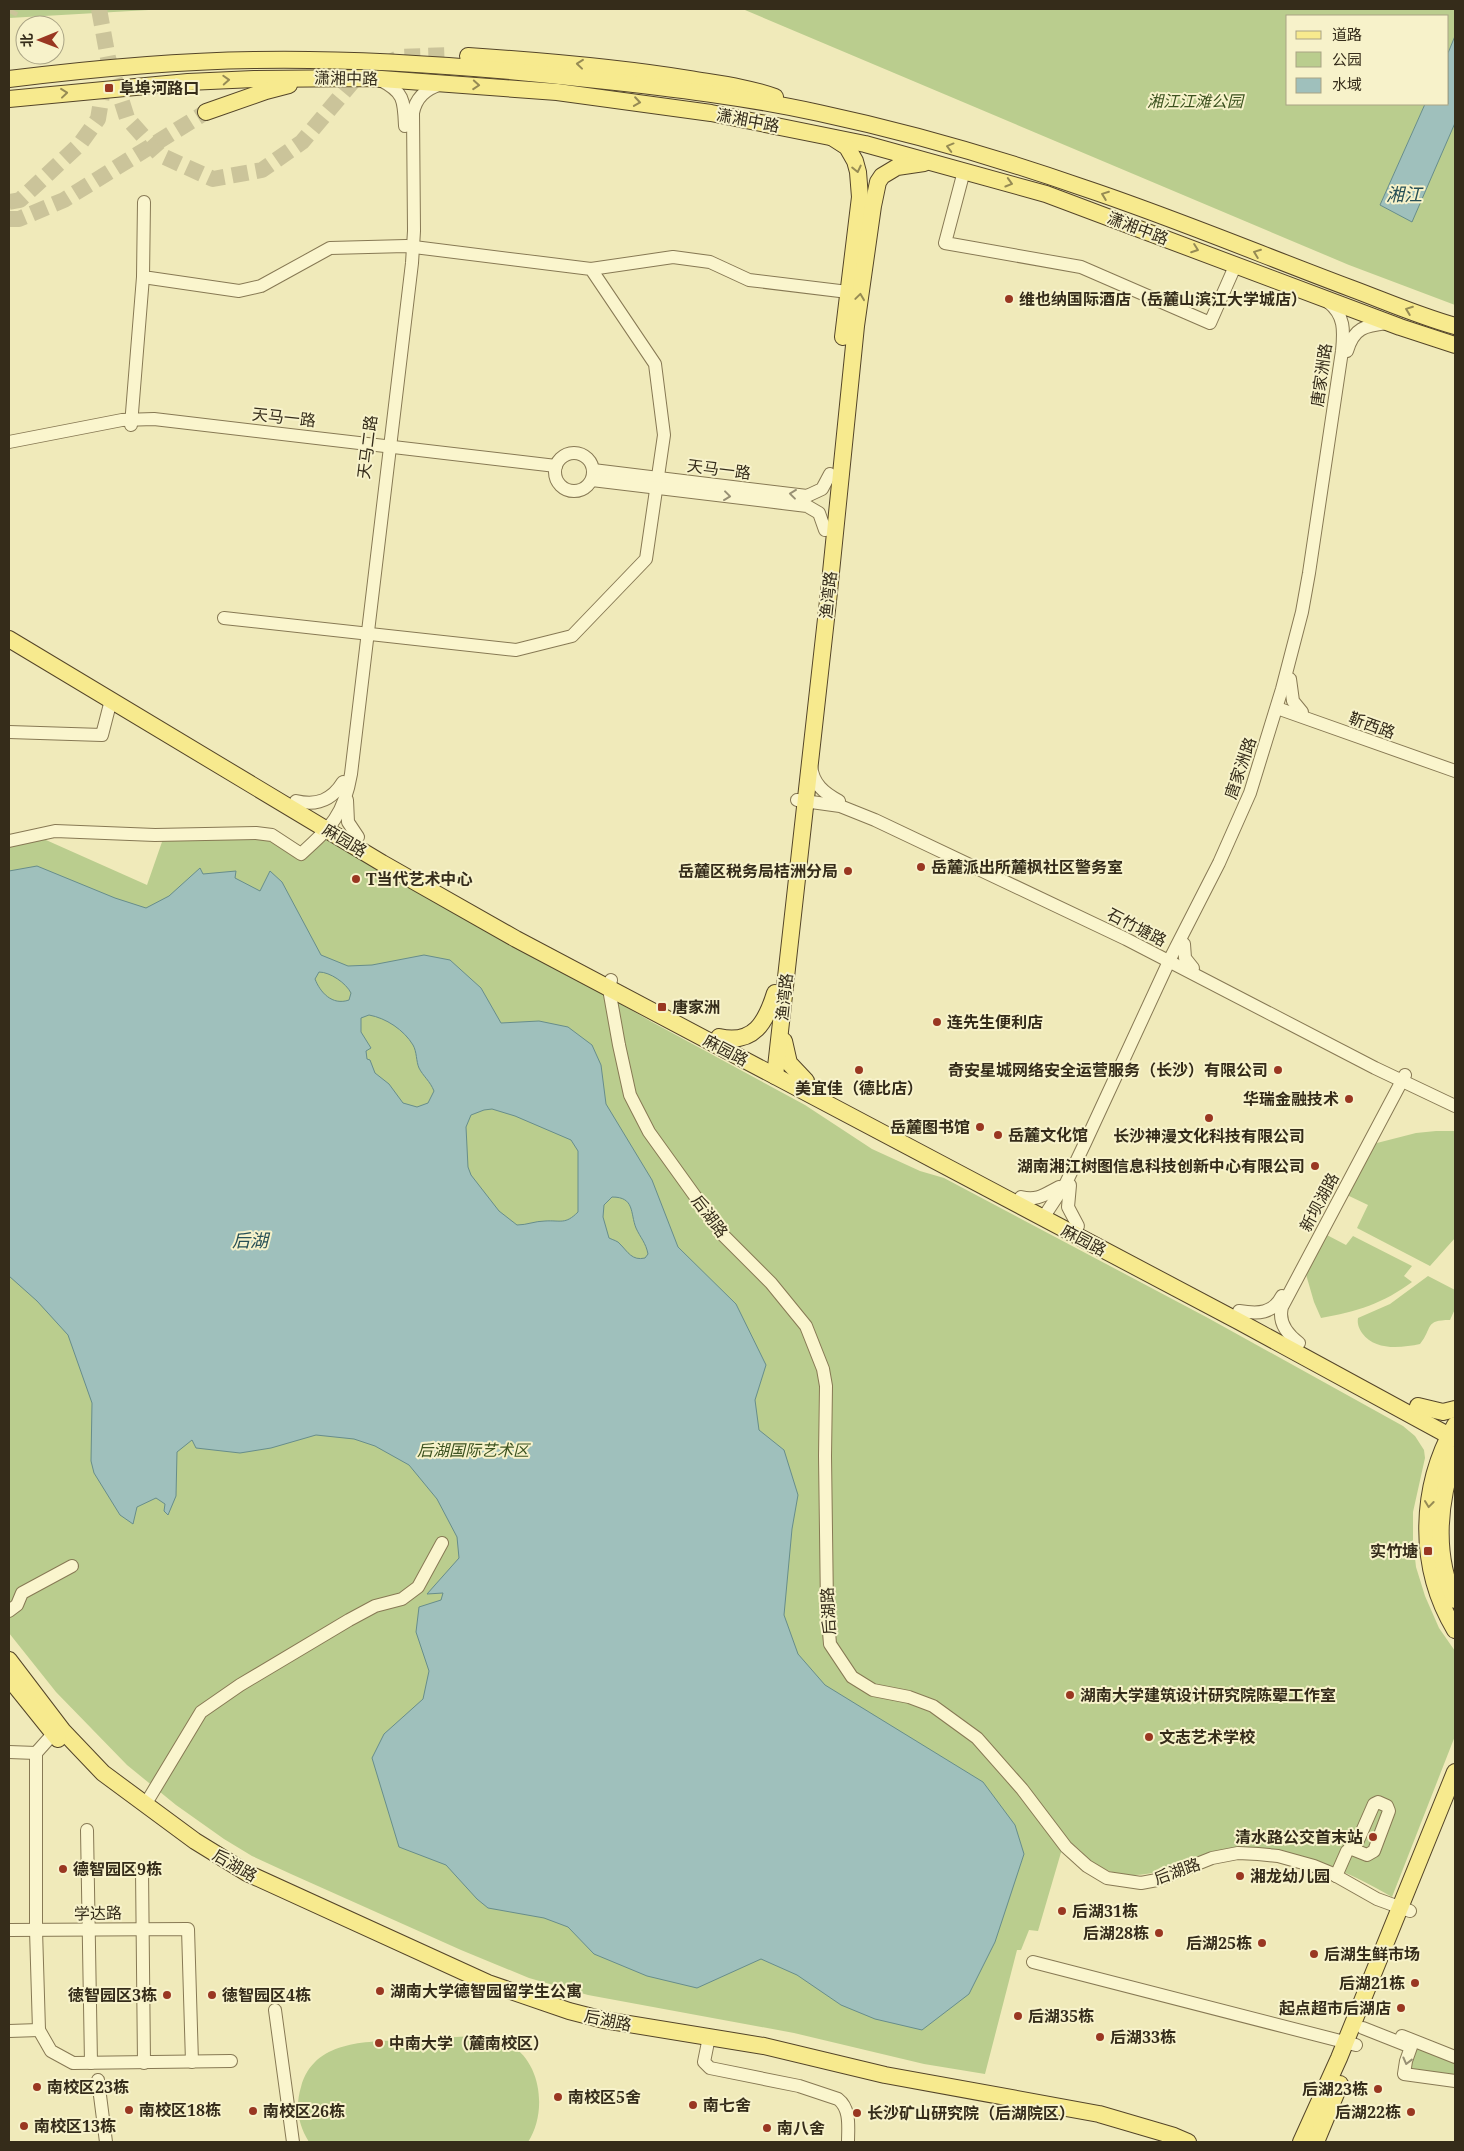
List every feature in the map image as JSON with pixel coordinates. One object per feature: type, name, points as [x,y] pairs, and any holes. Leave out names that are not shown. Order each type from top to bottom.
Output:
[{"type":"main road","points":[[449,55],[546,61],[646,72],[754,90],[815,112]]},
{"type":"main road","name":"潇湘中路","points":[[9,79],[92,70],[253,60],[448,65],[664,87],[815,112],[868,124],[974,153],[1083,187],[1455,326]]},
{"type":"main road","points":[[206,112],[266,90],[322,78]]},
{"type":"main road","name":"潇湘中路","points":[[11,100],[188,82],[322,78],[378,79],[557,92],[681,108],[826,135],[940,164],[1071,203],[1390,323],[1455,345]]},
{"type":"main road","name":"渔湾路","points":[[771,1068],[775,993],[802,797],[830,474],[848,292],[860,197],[855,161],[847,147],[826,135]]},
{"type":"main road","name":"渔湾路","points":[[771,1068],[783,1012],[802,837],[802,797],[811,759],[856,326],[876,188],[882,176],[897,167],[918,163],[940,164]]},
{"type":"main road","name":"麻园路","points":[[9,627],[296,801],[327,824],[358,837],[423,877],[610,984],[1454,1430]]},
{"type":"main road","name":"麻园路","points":[[9,639],[327,824],[516,939],[719,1037],[771,1068],[806,1081],[1021,1197],[1049,1216],[1078,1226],[1299,1343],[1416,1411]]},
{"type":"main road","points":[[719,1037],[739,1038],[754,1032],[766,1018],[775,993]]},
{"type":"main road","points":[[783,1012],[786,1054],[794,1070],[806,1081]]},
{"type":"main road","points":[[1416,1411],[1443,1412],[1455,1409]]},
{"type":"main road","points":[[1416,1411],[1435,1446],[1436,1454],[1427,1523],[1430,1563],[1442,1604],[1455,1630]]},
{"type":"main road","points":[[1432,1479],[1454,1430]]},
{"type":"main road","points":[[1455,1454],[1443,1496],[1440,1525],[1442,1559],[1455,1600]]},
{"type":"main road","name":"后湖路","points":[[9,1660],[63,1731],[103,1773],[195,1841],[247,1873],[488,1983],[586,2016],[707,2041],[916,2090],[1046,2110],[1095,2120],[1136,2131],[1164,2142]]},
{"type":"main road","name":"后湖路","points":[[9,1678],[53,1734],[101,1784],[128,1805],[212,1861],[256,1886],[390,1948],[537,2009],[614,2029],[808,2055],[894,2076],[1099,2114],[1174,2136],[1188,2142]]},
{"type":"main road","points":[[1351,2044],[1364,2024],[1455,1772]]},
{"type":"main road","points":[[1305,2141],[1351,2044],[1406,1909],[1455,1798]]},
{"type":"street","name":"天马二路","points":[[346,786],[410,247],[403,100],[396,90],[378,79]]},
{"type":"street","points":[[410,247],[412,113],[414,105],[425,91],[445,83]]},
{"type":"street","points":[[964,171],[945,243],[1081,267],[1210,323],[1236,264]]},
{"type":"street","points":[[131,422],[143,277],[144,202]]},
{"type":"street","points":[[143,277],[239,291],[262,286],[330,248],[410,247],[591,268],[673,256],[710,262],[749,280],[848,292]]},
{"type":"street","points":[[224,618],[516,650],[572,636],[646,559],[664,435],[655,364],[591,268]]},
{"type":"street","name":"唐家洲路","points":[[1181,943],[1237,837],[1254,794],[1274,732],[1300,621],[1310,573],[1344,332],[1337,310],[1322,297]]},
{"type":"street","name":"唐家洲路","points":[[1049,1216],[1068,1184],[1206,892],[1250,793],[1290,679],[1315,568],[1346,355],[1352,337],[1357,331],[1373,325],[1390,323]]},
{"type":"street","name":"天马一路","points":[[9,442],[154,419],[556,470]]},
{"type":"street","name":"天马一路","points":[[9,447],[131,422]]},
{"type":"street","points":[[574,453],[586,457],[590,461],[593,475],[584,489],[571,491],[560,486],[556,470],[562,457],[574,453]]},
{"type":"street","name":"天马一路","points":[[657,483],[807,496],[822,489],[830,474]]},
{"type":"street","name":"天马一路","points":[[593,475],[807,506],[819,513],[825,530]]},
{"type":"street","points":[[1274,732],[1286,718],[1301,714],[1293,701],[1290,679]]},
{"type":"street","points":[[9,732],[102,735],[111,700]]},
{"type":"street","name":"靳西路","points":[[1280,706],[1455,771]]},
{"type":"street","name":"靳西路","points":[[1301,714],[1455,766]]},
{"type":"street","points":[[811,759],[815,781],[826,794],[839,803]]},
{"type":"street","points":[[296,801],[322,802],[346,786]]},
{"type":"street","points":[[9,841],[55,830],[155,836],[256,833],[272,835],[301,854],[344,804],[346,786]]},
{"type":"street","points":[[346,786],[348,822],[358,837]]},
{"type":"street","name":"石竹塘路","points":[[802,797],[839,803],[1153,951],[1455,1106]]},
{"type":"street","points":[[802,837],[807,822],[814,813],[824,806],[839,803]]},
{"type":"street","points":[[1153,951],[1166,950],[1181,943],[1185,958],[1192,970],[1173,974],[1162,983]]},
{"type":"street","points":[[1153,951],[1161,962],[1162,983]]},
{"type":"street","name":"石竹塘路","points":[[1192,970],[1375,1068],[1455,1099]]},
{"type":"street","name":"后湖路","points":[[610,984],[618,1045],[630,1096],[649,1132],[723,1235],[772,1283],[806,1326],[823,1369],[826,1386],[827,1607],[830,1644],[852,1678],[873,1690],[909,1697],[933,1706],[977,1738],[1022,1789],[1066,1847],[1086,1866],[1107,1878],[1141,1883],[1157,1880],[1198,1863],[1238,1853],[1278,1856],[1314,1866],[1378,1899],[1406,1909]]},
{"type":"street","points":[[1375,1068],[1388,1080],[1390,1090],[1388,1101]]},
{"type":"street","name":"新坝湖路","points":[[1239,1311],[1250,1313],[1268,1312],[1279,1302],[1319,1223],[1401,1077]]},
{"type":"street","points":[[1388,1101],[1402,1090],[1412,1088],[1424,1091]]},
{"type":"street","name":"新坝湖路","points":[[1299,1343],[1292,1338],[1284,1327],[1280,1316],[1282,1306],[1388,1101]]},
{"type":"street","points":[[1021,1197],[1031,1199],[1042,1198],[1068,1184],[1068,1207],[1078,1226]]},
{"type":"street","points":[[145,1805],[201,1712],[240,1685],[349,1620],[375,1606],[402,1598],[418,1587],[442,1543]]},
{"type":"street","points":[[9,1611],[17,1605],[22,1593],[72,1566]]},
{"type":"street","points":[[53,1734],[36,1753],[36,1930],[39,2030],[51,2052],[73,2063],[232,2061]]},
{"type":"street","points":[[9,1752],[36,1753]]},
{"type":"street","points":[[87,1830],[92,2063]]},
{"type":"street","points":[[1336,1876],[1344,1853],[1349,1850]]},
{"type":"street","points":[[142,1870],[144,2063]]},
{"type":"street","name":"学达路","points":[[9,1930],[188,1929],[192,2062]]},
{"type":"street","points":[[1033,1962],[1351,2044]]},
{"type":"street","points":[[275,2010],[293,2142]]},
{"type":"street","points":[[1364,2024],[1455,2057]]},
{"type":"street","points":[[1364,2024],[1411,2047],[1404,2074],[1455,2081]]},
{"type":"street","points":[[9,2031],[39,2030]]},
{"type":"street","points":[[707,2041],[704,2062],[710,2068],[799,2086],[838,2099],[844,2103],[848,2142]]},
{"type":"street","points":[[98,2080],[106,2142]]},
{"type":"green space","points":[[9,9],[166,9],[61,15],[15,15],[15,18],[9,18]]},
{"type":"green space","name":"湘江江滩公园","points":[[718,9],[1455,9],[1455,36],[1449,51],[1449,15],[1286,15],[1286,105],[1425,105],[1380,205],[1412,221],[1455,123],[1455,305],[1349,265],[745,10]]},
{"type":"green space","name":"后湖国际艺术区","points":[[37,836],[147,885],[163,839],[270,838],[299,858],[329,836],[652,1022],[805,1105],[872,1149],[920,1171],[944,1178],[1208,1318],[1403,1426],[1415,1436],[1424,1450],[1425,1458],[1413,1512],[1413,1540],[1416,1567],[1425,1596],[1439,1628],[1455,1651],[1455,1736],[1392,1897],[1342,1871],[1305,1857],[1268,1848],[1231,1849],[1175,1867],[1138,1875],[1119,1874],[1100,1867],[1071,1843],[1062,1849],[1038,1931],[1029,1930],[1021,1950],[1017,1950],[985,2074],[924,2064],[794,2033],[588,1995],[529,1978],[461,1950],[252,1856],[176,1805],[127,1765],[56,1692],[9,1633],[9,844]]},
{"type":"green space","points":[[1455,1131],[1455,1238],[1430,1266],[1357,1228],[1368,1205],[1347,1195],[1373,1144],[1416,1133]]},
{"type":"green space","points":[[1325,1234],[1346,1245],[1353,1236],[1412,1266],[1404,1276],[1412,1282],[1391,1296],[1369,1306],[1321,1318],[1305,1271]]},
{"type":"green space","points":[[1428,1276],[1455,1290],[1455,1309],[1450,1320],[1433,1323],[1420,1344],[1389,1347],[1367,1339],[1359,1328],[1358,1318],[1390,1304]]},
{"type":"green space","points":[[473,2036],[493,2038],[511,2045],[521,2053],[529,2064],[535,2076],[539,2104],[538,2117],[528,2142],[309,2142],[300,2122],[299,2094],[308,2072],[317,2060],[329,2052],[358,2043]]},
{"type":"green space","points":[[1416,2048],[1455,2063],[1455,2076],[1411,2069],[1409,2062]]},
{"type":"water","name":"湘江","points":[[1455,36],[1455,123],[1412,222],[1380,205],[1425,105],[1449,105],[1449,51]]},
{"type":"water","name":"后湖","points":[[37,866],[115,898],[146,908],[169,896],[200,868],[203,874],[236,871],[235,878],[260,891],[270,871],[282,882],[321,955],[348,966],[372,965],[424,955],[450,960],[481,988],[501,1023],[539,1021],[568,1027],[592,1045],[601,1065],[606,1104],[652,1180],[678,1247],[736,1304],[766,1365],[755,1400],[759,1430],[784,1450],[798,1495],[792,1529],[784,1615],[798,1654],[825,1685],[983,1782],[1015,1825],[1024,1854],[995,1942],[969,1994],[922,2030],[875,2019],[841,2005],[797,1975],[761,1959],[697,1988],[647,1976],[594,1954],[568,1927],[544,1918],[488,1908],[477,1899],[446,1865],[399,1847],[372,1758],[384,1734],[423,1699],[429,1671],[416,1632],[419,1607],[441,1600],[443,1593],[427,1594],[459,1558],[457,1537],[437,1499],[409,1465],[375,1446],[354,1439],[316,1435],[271,1448],[240,1453],[196,1448],[192,1440],[177,1452],[176,1496],[168,1515],[164,1511],[165,1504],[156,1498],[137,1507],[133,1524],[120,1515],[94,1473],[91,1461],[92,1403],[68,1335],[37,1301],[9,1276],[9,871]],"holes":[[[319,972],[337,979],[351,993],[349,1000],[337,1001],[328,997],[320,989],[315,979]],[[369,1015],[382,1019],[400,1030],[409,1040],[414,1048],[419,1068],[434,1091],[428,1103],[417,1107],[403,1103],[389,1084],[375,1073],[370,1060],[367,1059],[366,1051],[371,1048],[361,1032],[361,1018]],[[492,1109],[515,1116],[571,1140],[578,1151],[578,1212],[574,1216],[563,1221],[541,1221],[517,1225],[499,1211],[471,1175],[468,1167],[466,1127],[471,1115]],[[612,1197],[625,1200],[628,1203],[636,1228],[647,1250],[648,1254],[645,1258],[633,1257],[618,1242],[609,1238],[603,1217],[604,1205]]]},
{"type":"tunnel","points":[[9,13],[11,9]]},
{"type":"tunnel","points":[[99,9],[108,58],[127,118],[160,155],[213,179],[262,170],[302,142],[355,79],[400,57],[449,55]]},
{"type":"tunnel","points":[[9,202],[20,200],[80,144],[98,119],[105,77]]},
{"type":"tunnel","points":[[9,219],[19,219],[64,200],[206,112]]},
{"type":"place","name":"阜埠河路口","points":[[109,88]]},
{"type":"place","name":"维也纳国际酒店（岳麓山滨江大学城店）","points":[[1009,299]]},
{"type":"place","name":"岳麓派出所麓枫社区警务室","points":[[921,867]]},
{"type":"place","name":"岳麓区税务局桔洲分局","points":[[848,871]]},
{"type":"place","name":"T当代艺术中心","points":[[356,879]]},
{"type":"place","name":"唐家洲","points":[[662,1007]]},
{"type":"place","name":"连先生便利店","points":[[937,1022]]},
{"type":"place","name":"美宜佳（德比店）","points":[[859,1070]]},
{"type":"place","name":"奇安星城网络安全运营服务（长沙）有限公司","points":[[1278,1070]]},
{"type":"place","name":"华瑞金融技术","points":[[1349,1099]]},
{"type":"place","name":"长沙神漫文化科技有限公司","points":[[1209,1118]]},
{"type":"place","name":"岳麓图书馆","points":[[980,1127]]},
{"type":"place","name":"岳麓文化馆","points":[[998,1135]]},
{"type":"place","name":"湖南湘江树图信息科技创新中心有限公司","points":[[1315,1166]]},
{"type":"place","name":"实竹塘","points":[[1428,1551]]},
{"type":"place","name":"湖南大学建筑设计研究院陈翚工作室","points":[[1070,1695]]},
{"type":"place","name":"文志艺术学校","points":[[1149,1737]]},
{"type":"place","name":"清水路公交首末站","points":[[1373,1837]]},
{"type":"place","name":"德智园区9栋","points":[[63,1869]]},
{"type":"place","name":"湘龙幼儿园","points":[[1240,1876]]},
{"type":"place","name":"后湖31栋","points":[[1062,1911]]},
{"type":"place","name":"后湖28栋","points":[[1159,1933]]},
{"type":"place","name":"后湖25栋","points":[[1262,1943]]},
{"type":"place","name":"后湖生鲜市场","points":[[1314,1954]]},
{"type":"place","name":"后湖21栋","points":[[1415,1983]]},
{"type":"place","name":"湖南大学德智园留学生公寓","points":[[380,1991]]},
{"type":"place","name":"徳智园区3栋","points":[[167,1995]]},
{"type":"place","name":"徳智园区4栋","points":[[212,1995]]},
{"type":"place","name":"起点超市后湖店","points":[[1401,2008]]},
{"type":"place","name":"后湖35栋","points":[[1018,2016]]},
{"type":"place","name":"后湖33栋","points":[[1100,2037]]},
{"type":"place","name":"中南大学（麓南校区）","points":[[379,2043]]},
{"type":"place","name":"南校区23栋","points":[[37,2087]]},
{"type":"place","name":"后湖23栋","points":[[1378,2089]]},
{"type":"place","name":"南校区5舍","points":[[558,2097]]},
{"type":"place","name":"南七舍","points":[[693,2105]]},
{"type":"place","name":"南校区18栋","points":[[129,2110]]},
{"type":"place","name":"南校区26栋","points":[[253,2111]]},
{"type":"place","name":"后湖22栋","points":[[1411,2112]]},
{"type":"place","name":"长沙矿山研究院（后湖院区）","points":[[857,2113]]},
{"type":"place","name":"南校区13栋","points":[[24,2126]]},
{"type":"place","name":"南八舍","points":[[767,2128]]}]
